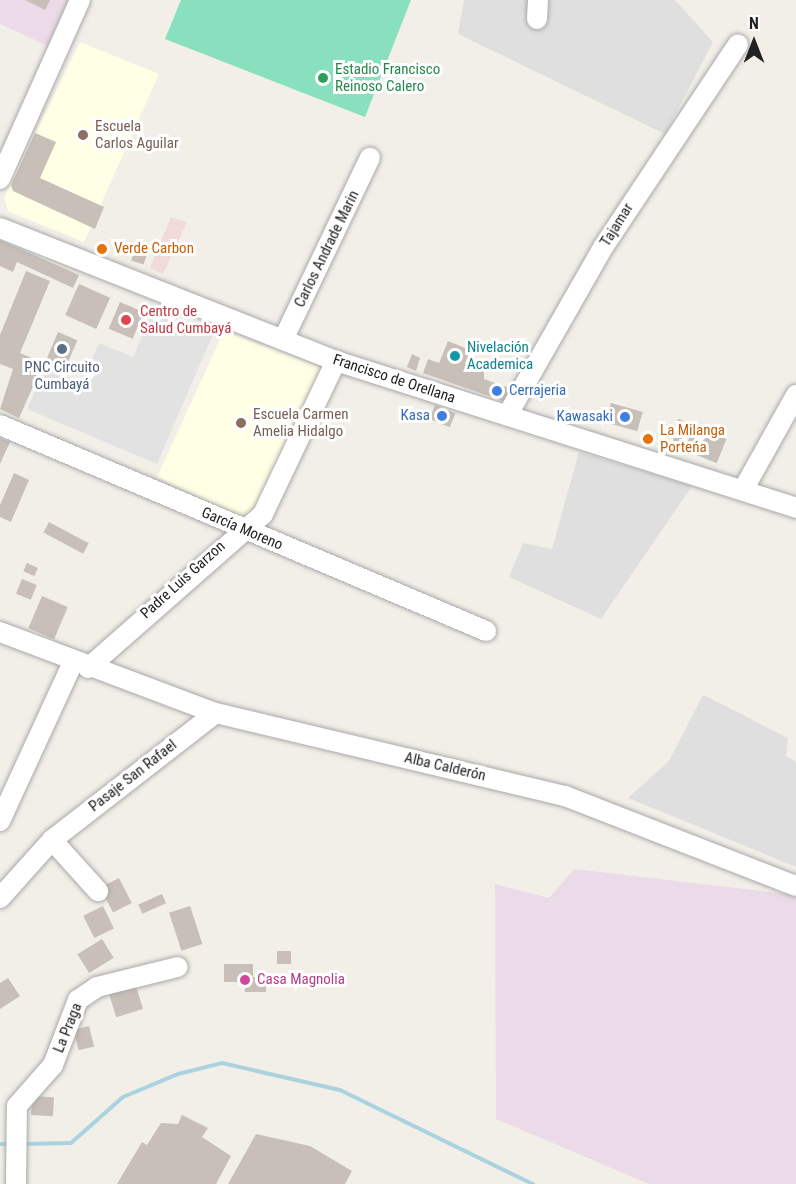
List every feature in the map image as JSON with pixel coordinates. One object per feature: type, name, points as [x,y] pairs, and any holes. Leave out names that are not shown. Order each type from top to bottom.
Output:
[{"type":"street","points":[[0,179],[80,0]]},
{"type":"street","name":"Tajamar","points":[[508,414],[628,207],[738,44]]},
{"type":"street","name":"Carlos Andrade Marin","points":[[283,340],[370,158]]},
{"type":"street","name":"Francisco de Orellana","points":[[0,228],[336,361],[508,414],[796,508]]},
{"type":"street","name":"Padre Luis Garzon","points":[[0,821],[80,665],[263,513],[336,361]]},
{"type":"street","points":[[743,490],[796,395]]},
{"type":"street","name":"García Moreno","points":[[0,425],[486,631]]},
{"type":"street","name":"Alba Calderón","points":[[0,632],[80,665],[216,713],[565,796],[796,886]]},
{"type":"street","name":"Pasaje San Rafael","points":[[0,898],[52,840],[216,713]]},
{"type":"street","points":[[52,840],[98,891]]},
{"type":"street","name":"La Praga","points":[[16,1184],[17,1106],[53,1065],[78,1000],[97,987],[178,968]]},
{"type":"shaded area","points":[[0,0],[70,0],[50,47],[0,24]]},
{"type":"shaded area","points":[[464,0],[675,0],[713,42],[665,134],[458,34]]},
{"type":"shaded area","name":"Escuela Carlos Aguilar","points":[[80,42],[159,74],[84,242],[8,211],[4,197]]},
{"type":"shaded area","points":[[171,217],[187,222],[163,274],[150,268]]},
{"type":"shaded area","points":[[154,309],[213,334],[157,464],[27,409],[46,368],[81,383],[99,343],[133,357]]},
{"type":"shaded area","name":"Escuela Carmen Amelia Hidalgo","points":[[224,331],[325,369],[263,506],[240,517],[157,477]]},
{"type":"shaded area","points":[[579,452],[692,486],[601,619],[509,577],[523,543],[552,549]]},
{"type":"shaded area","points":[[703,695],[788,738],[786,756],[796,762],[796,867],[628,798],[669,761]]},
{"type":"shaded area","points":[[574,869],[796,895],[796,1184],[649,1184],[496,1119],[495,884],[549,898]]},
{"type":"green space","name":"Estadio Francisco Reinoso Calero","points":[[181,0],[411,0],[365,117],[165,39]]},
{"type":"building","points":[[25,0],[50,0],[45,10]]},
{"type":"building","points":[[35,133],[56,142],[40,178],[104,207],[95,229],[13,191],[11,185]]},
{"type":"building","points":[[0,240],[79,275],[73,288],[17,262],[13,272],[0,266]]},
{"type":"building","points":[[135,249],[147,253],[144,264],[131,260]]},
{"type":"building","points":[[26,271],[50,281],[20,353],[34,359],[30,369],[39,373],[19,418],[0,409],[13,369],[0,364],[0,335]]},
{"type":"building","points":[[79,284],[110,298],[96,329],[65,315]]},
{"type":"building","name":"Centro de Salud Cumbayá","points":[[120,302],[144,312],[133,339],[109,329]]},
{"type":"building","name":"PNC Circuito Cumbayá","points":[[58,332],[77,340],[66,367],[47,359]]},
{"type":"building","points":[[448,341],[470,350],[465,364],[484,371],[484,379],[515,390],[506,402],[423,373],[428,359],[439,363]]},
{"type":"building","points":[[412,354],[420,358],[416,371],[407,367]]},
{"type":"building","name":"Kawasaki","points":[[611,403],[643,412],[637,431],[605,422]]},
{"type":"building","name":"Kasa","points":[[435,405],[455,413],[450,427],[429,419]]},
{"type":"building","points":[[678,419],[691,423],[681,449],[674,447],[673,434]]},
{"type":"building","points":[[694,426],[726,439],[717,463],[684,450]]},
{"type":"building","points":[[0,438],[10,442],[0,464]]},
{"type":"building","points":[[14,473],[29,480],[11,522],[0,517],[0,505]]},
{"type":"building","points":[[49,522],[89,543],[83,554],[43,533]]},
{"type":"building","points":[[27,563],[38,568],[34,576],[23,571]]},
{"type":"building","points":[[22,579],[37,585],[31,600],[16,594]]},
{"type":"building","points":[[42,596],[68,607],[54,639],[28,628]]},
{"type":"building","points":[[119,878],[132,903],[113,912],[100,888]]},
{"type":"building","points":[[162,894],[166,903],[142,914],[138,905]]},
{"type":"building","points":[[103,906],[114,928],[94,938],[83,916]]},
{"type":"building","points":[[190,906],[202,944],[181,951],[169,913]]},
{"type":"building","points":[[102,939],[114,958],[89,973],[77,954]]},
{"type":"building","points":[[277,951],[291,951],[291,964],[277,964]]},
{"type":"building","name":"Casa Magnolia","points":[[224,964],[253,964],[253,977],[266,977],[266,992],[245,992],[245,982],[224,982]]},
{"type":"building","points":[[8,978],[20,996],[0,1009],[0,983]]},
{"type":"building","points":[[136,986],[143,1009],[116,1017],[109,994]]},
{"type":"building","points":[[89,1026],[94,1046],[79,1050],[73,1030]]},
{"type":"building","points":[[32,1096],[54,1097],[53,1116],[31,1115]]},
{"type":"building","points":[[182,1115],[208,1128],[202,1137],[231,1156],[216,1184],[117,1184],[142,1142],[147,1145],[161,1123],[178,1124]]},
{"type":"building","points":[[256,1134],[310,1146],[352,1171],[345,1184],[228,1184]]},
{"type":"waterway","points":[[22,1144],[71,1143],[123,1097],[178,1074],[222,1063],[340,1090],[533,1184]]},
{"type":"waterway","points":[[0,1144],[11,1144]]},
{"type":"place","name":"Estadio Francisco Reinoso Calero","points":[[323,78]]},
{"type":"place","name":"Escuela Carlos Aguilar","points":[[83,135]]},
{"type":"place","name":"Verde Carbon","points":[[102,249]]},
{"type":"place","name":"Centro de Salud Cumbayá","points":[[126,320]]},
{"type":"place","name":"PNC Circuito Cumbayá","points":[[62,349]]},
{"type":"place","name":"Nivelación Academica","points":[[455,356]]},
{"type":"place","name":"Cerrajeria","points":[[497,391]]},
{"type":"place","name":"Kasa","points":[[442,416]]},
{"type":"place","name":"Kawasaki","points":[[625,417]]},
{"type":"place","name":"Escuela Carmen Amelia Hidalgo","points":[[241,423]]},
{"type":"place","name":"La Milanga Porteńa","points":[[648,439]]},
{"type":"place","name":"Casa Magnolia","points":[[245,980]]}]
